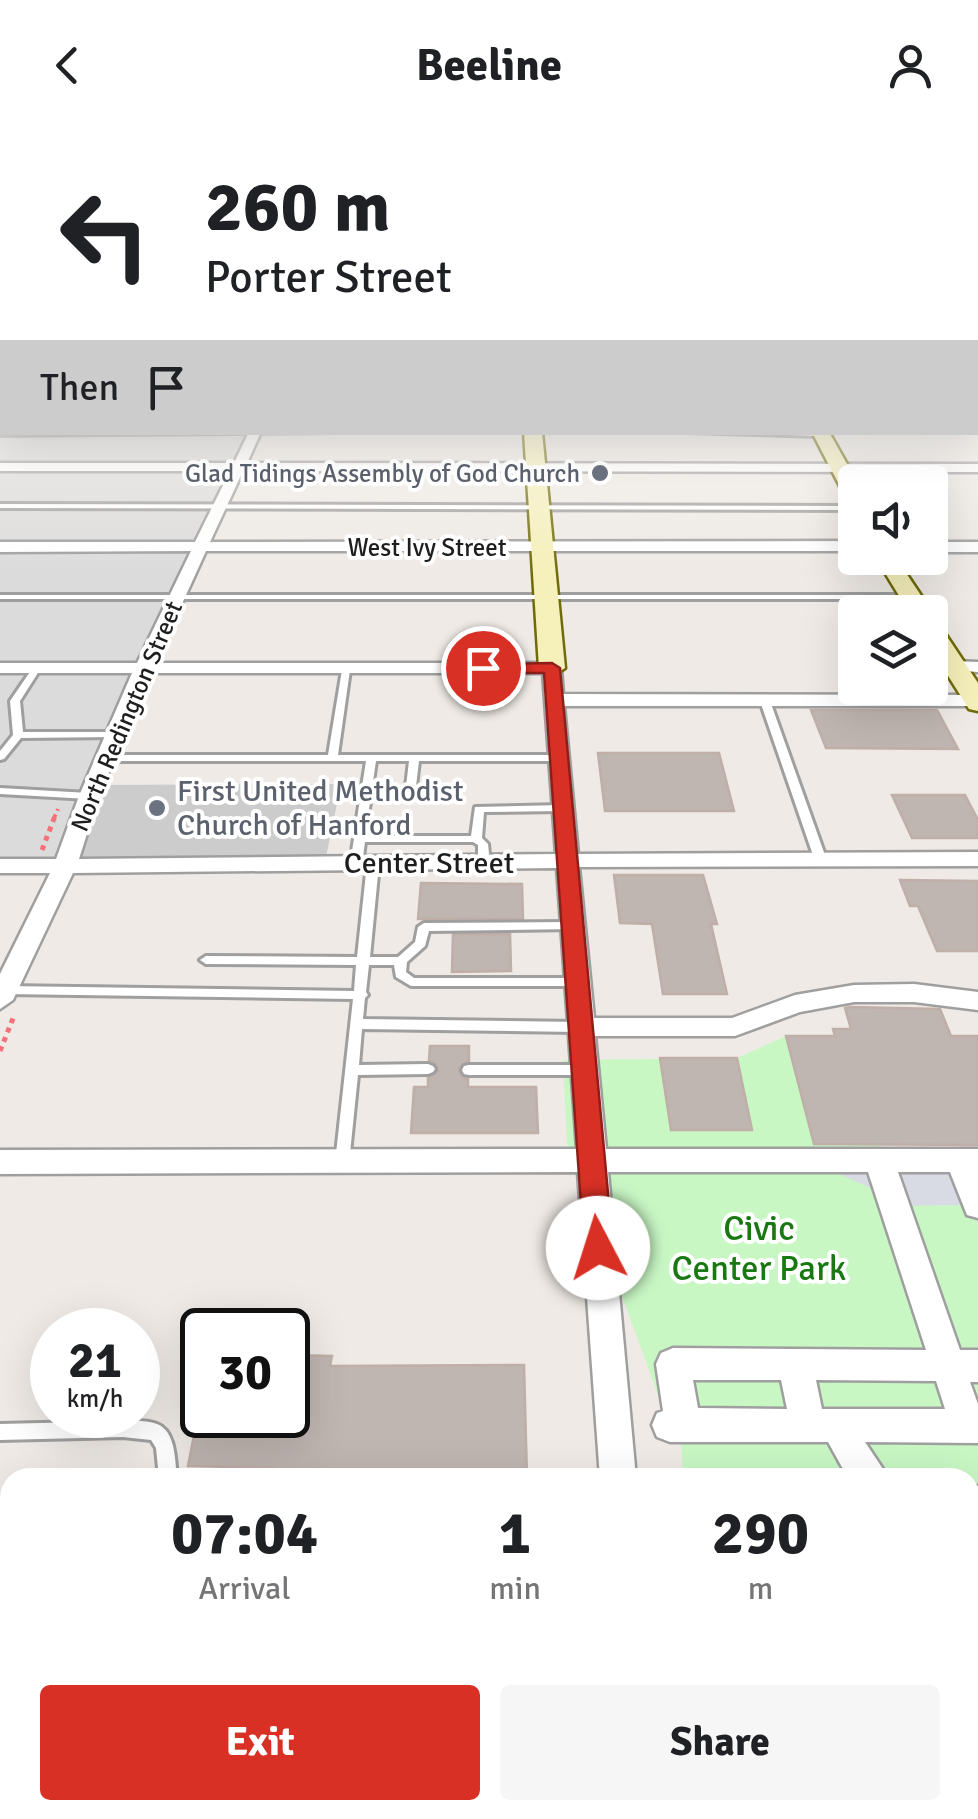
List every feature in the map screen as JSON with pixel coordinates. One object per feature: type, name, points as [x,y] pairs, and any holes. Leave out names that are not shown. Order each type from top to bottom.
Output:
[{"type":"street","name":"North Redington Street","points":[[2,995],[66,864],[89,796],[143,669],[254,435]]},
{"type":"street","points":[[533,435],[617,1468]]},
{"type":"street","points":[[821,435],[839,465]]},
{"type":"street","points":[[0,467],[838,468]]},
{"type":"street","points":[[948,468],[978,468]]},
{"type":"street","name":"West Ivy Street","points":[[0,547],[838,546]]},
{"type":"street","points":[[948,547],[978,548]]},
{"type":"street","points":[[556,700],[977,702],[966,666],[948,649]]},
{"type":"street","points":[[0,668],[552,668]]},
{"type":"street","name":"Center Street","points":[[0,866],[978,859]]},
{"type":"street","points":[[579,1026],[735,1027],[837,992],[866,990],[978,1001]]},
{"type":"street","points":[[879,1160],[963,1366],[973,1426],[676,1425],[673,1364],[963,1366]]},
{"type":"street","points":[[0,1162],[969,1160],[978,1206]]},
{"type":"street","points":[[794,1365],[824,1425],[862,1468]]},
{"type":"lane","points":[[0,506],[838,508]]},
{"type":"lane","points":[[0,597],[546,597],[838,603]]},
{"type":"lane","points":[[0,758],[18,734],[15,702],[38,668]]},
{"type":"lane","points":[[333,758],[346,670]]},
{"type":"lane","points":[[766,701],[820,858]]},
{"type":"lane","points":[[18,734],[115,735]]},
{"type":"lane","points":[[106,758],[560,758]]},
{"type":"lane","points":[[342,1163],[365,960],[364,864],[359,839],[370,758]]},
{"type":"lane","points":[[410,795],[414,758]]},
{"type":"lane","points":[[0,791],[89,796]]},
{"type":"lane","points":[[476,839],[478,811],[482,808],[563,808]]},
{"type":"lane","points":[[359,839],[476,839],[483,844],[484,864]]},
{"type":"lane","points":[[206,960],[401,961],[422,943],[424,926],[571,926]]},
{"type":"lane","points":[[401,961],[400,974],[411,982],[576,982]]},
{"type":"lane","points":[[2,995],[362,995]]},
{"type":"lane","points":[[358,1024],[579,1026]]},
{"type":"lane","points":[[353,1070],[428,1070]]},
{"type":"lane","points":[[469,1070],[583,1070]]},
{"type":"lane","points":[[0,1432],[123,1428],[156,1432],[165,1446],[167,1468]]},
{"type":"shaded area","points":[[0,435],[254,435],[66,864],[0,866]]},
{"type":"shaded area","points":[[341,784],[326,857],[66,864],[93,785]]},
{"type":"shaded area","points":[[806,1160],[978,1160],[977,1205],[894,1206],[890,1196]]},
{"type":"green space","name":"Civic Center Park","points":[[786,1036],[814,1144],[878,1144],[881,1152],[978,1152],[978,1468],[682,1468],[680,1424],[666,1417],[567,1144],[563,1060],[737,1058]]},
{"type":"building","points":[[811,710],[937,710],[958,749],[826,748]]},
{"type":"building","points":[[598,753],[719,753],[734,811],[605,811]]},
{"type":"building","points":[[892,795],[965,795],[978,820],[978,838],[912,838]]},
{"type":"building","points":[[614,875],[703,875],[717,924],[711,924],[727,994],[663,994],[652,924],[620,923]]},
{"type":"building","points":[[900,880],[978,881],[978,951],[937,951],[918,906],[910,906]]},
{"type":"building","points":[[421,883],[522,884],[523,919],[418,919]]},
{"type":"building","points":[[453,934],[510,934],[511,971],[452,972]]},
{"type":"building","points":[[845,1008],[940,1009],[951,1036],[978,1036],[978,1145],[814,1144],[786,1036],[835,1036],[833,1029],[851,1029]]},
{"type":"building","points":[[430,1046],[469,1046],[469,1061],[459,1068],[461,1076],[468,1079],[468,1087],[536,1087],[538,1133],[411,1133],[414,1087],[428,1087],[428,1078],[438,1071],[429,1060]]},
{"type":"building","points":[[660,1058],[737,1058],[752,1130],[671,1130]]},
{"type":"building","points":[[310,1356],[332,1356],[330,1366],[524,1365],[527,1468],[188,1466],[193,1438],[310,1438]]},
{"type":"place","name":"Glad Tidings Assembly of God Church","points":[[600,473]]},
{"type":"place","name":"First United Methodist Church of Hanford","points":[[157,808]]},
{"type":"route","points":[[483,668],[552,668],[598,1248]]}]
